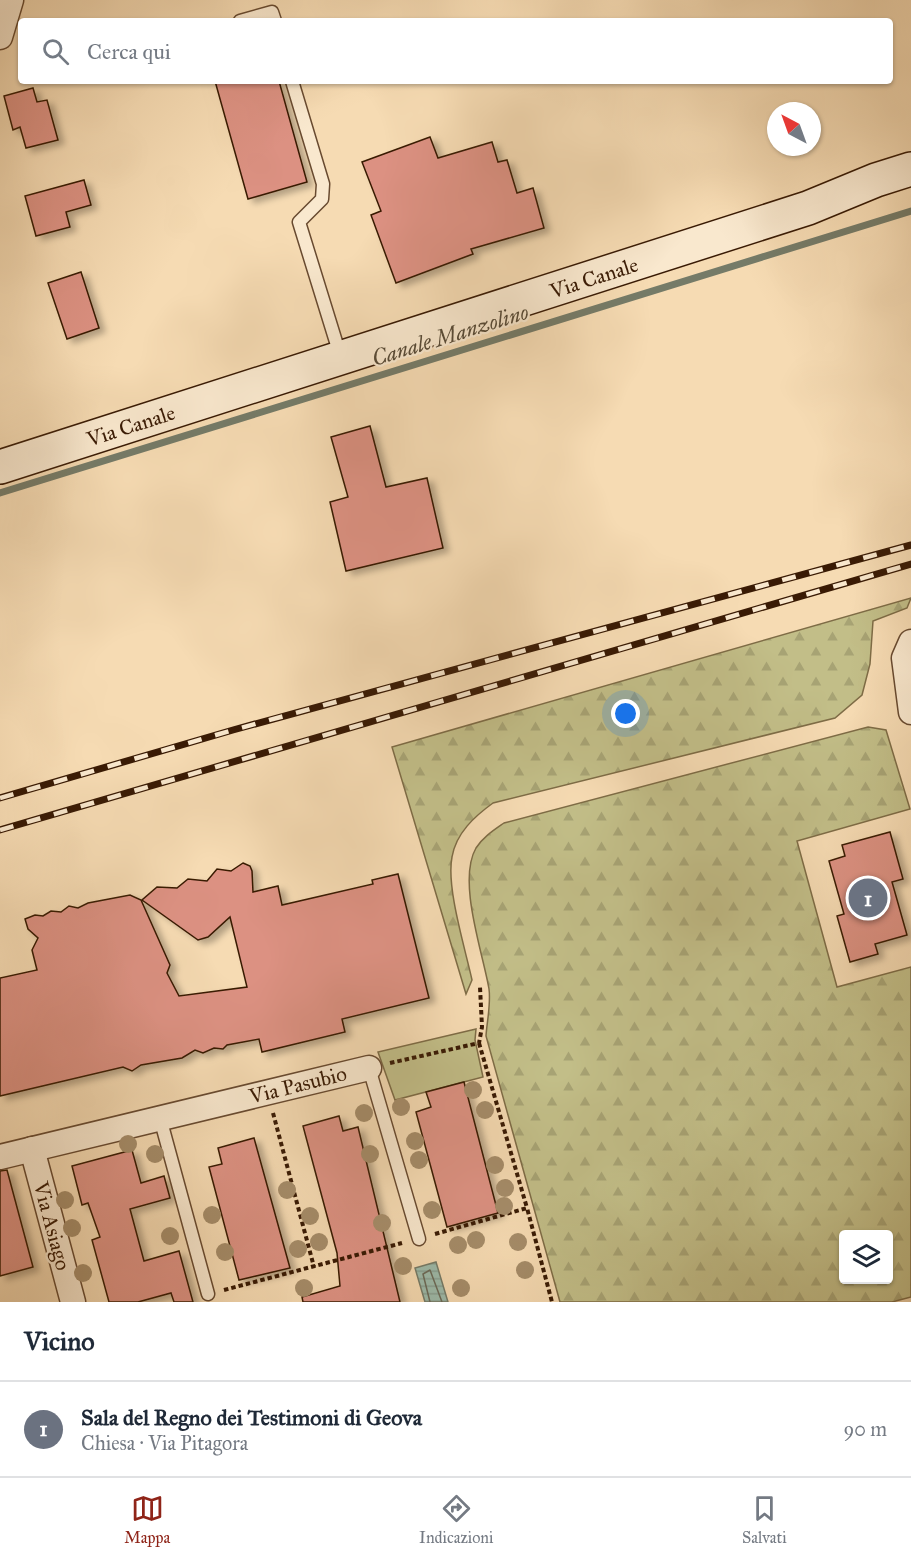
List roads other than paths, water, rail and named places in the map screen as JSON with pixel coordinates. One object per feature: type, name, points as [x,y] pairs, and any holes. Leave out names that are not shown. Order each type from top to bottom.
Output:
[{"type":"street","points":[[0,37],[11,0]]},
{"type":"street","name":"Via Canale","points":[[0,467],[808,208],[911,168]]},
{"type":"street","points":[[911,642],[904,658],[911,712]]},
{"type":"street","name":"Via Pasubio","points":[[0,1157],[369,1068]]},
{"type":"street","name":"Via Asiago","points":[[32,1149],[73,1302]]},
{"type":"lane","points":[[251,18],[272,12],[273,18]]},
{"type":"lane","points":[[293,84],[323,184],[322,199],[299,222],[341,359]]},
{"type":"lane","name":"Via Pasubio","points":[[369,1068],[419,1239]]},
{"type":"lane","points":[[160,1118],[208,1294]]},
{"type":"water","points":[[436,1262],[448,1302],[425,1302],[415,1268]]},
{"type":"waterway","name":"Canale Manzolino","points":[[0,493],[911,211]]},
{"type":"railway","points":[[0,798],[233,730],[911,545]]},
{"type":"railway","points":[[0,830],[911,564]]},
{"type":"place","name":"Sala del Regno dei Testimoni di Geova","points":[[868,898]]}]
